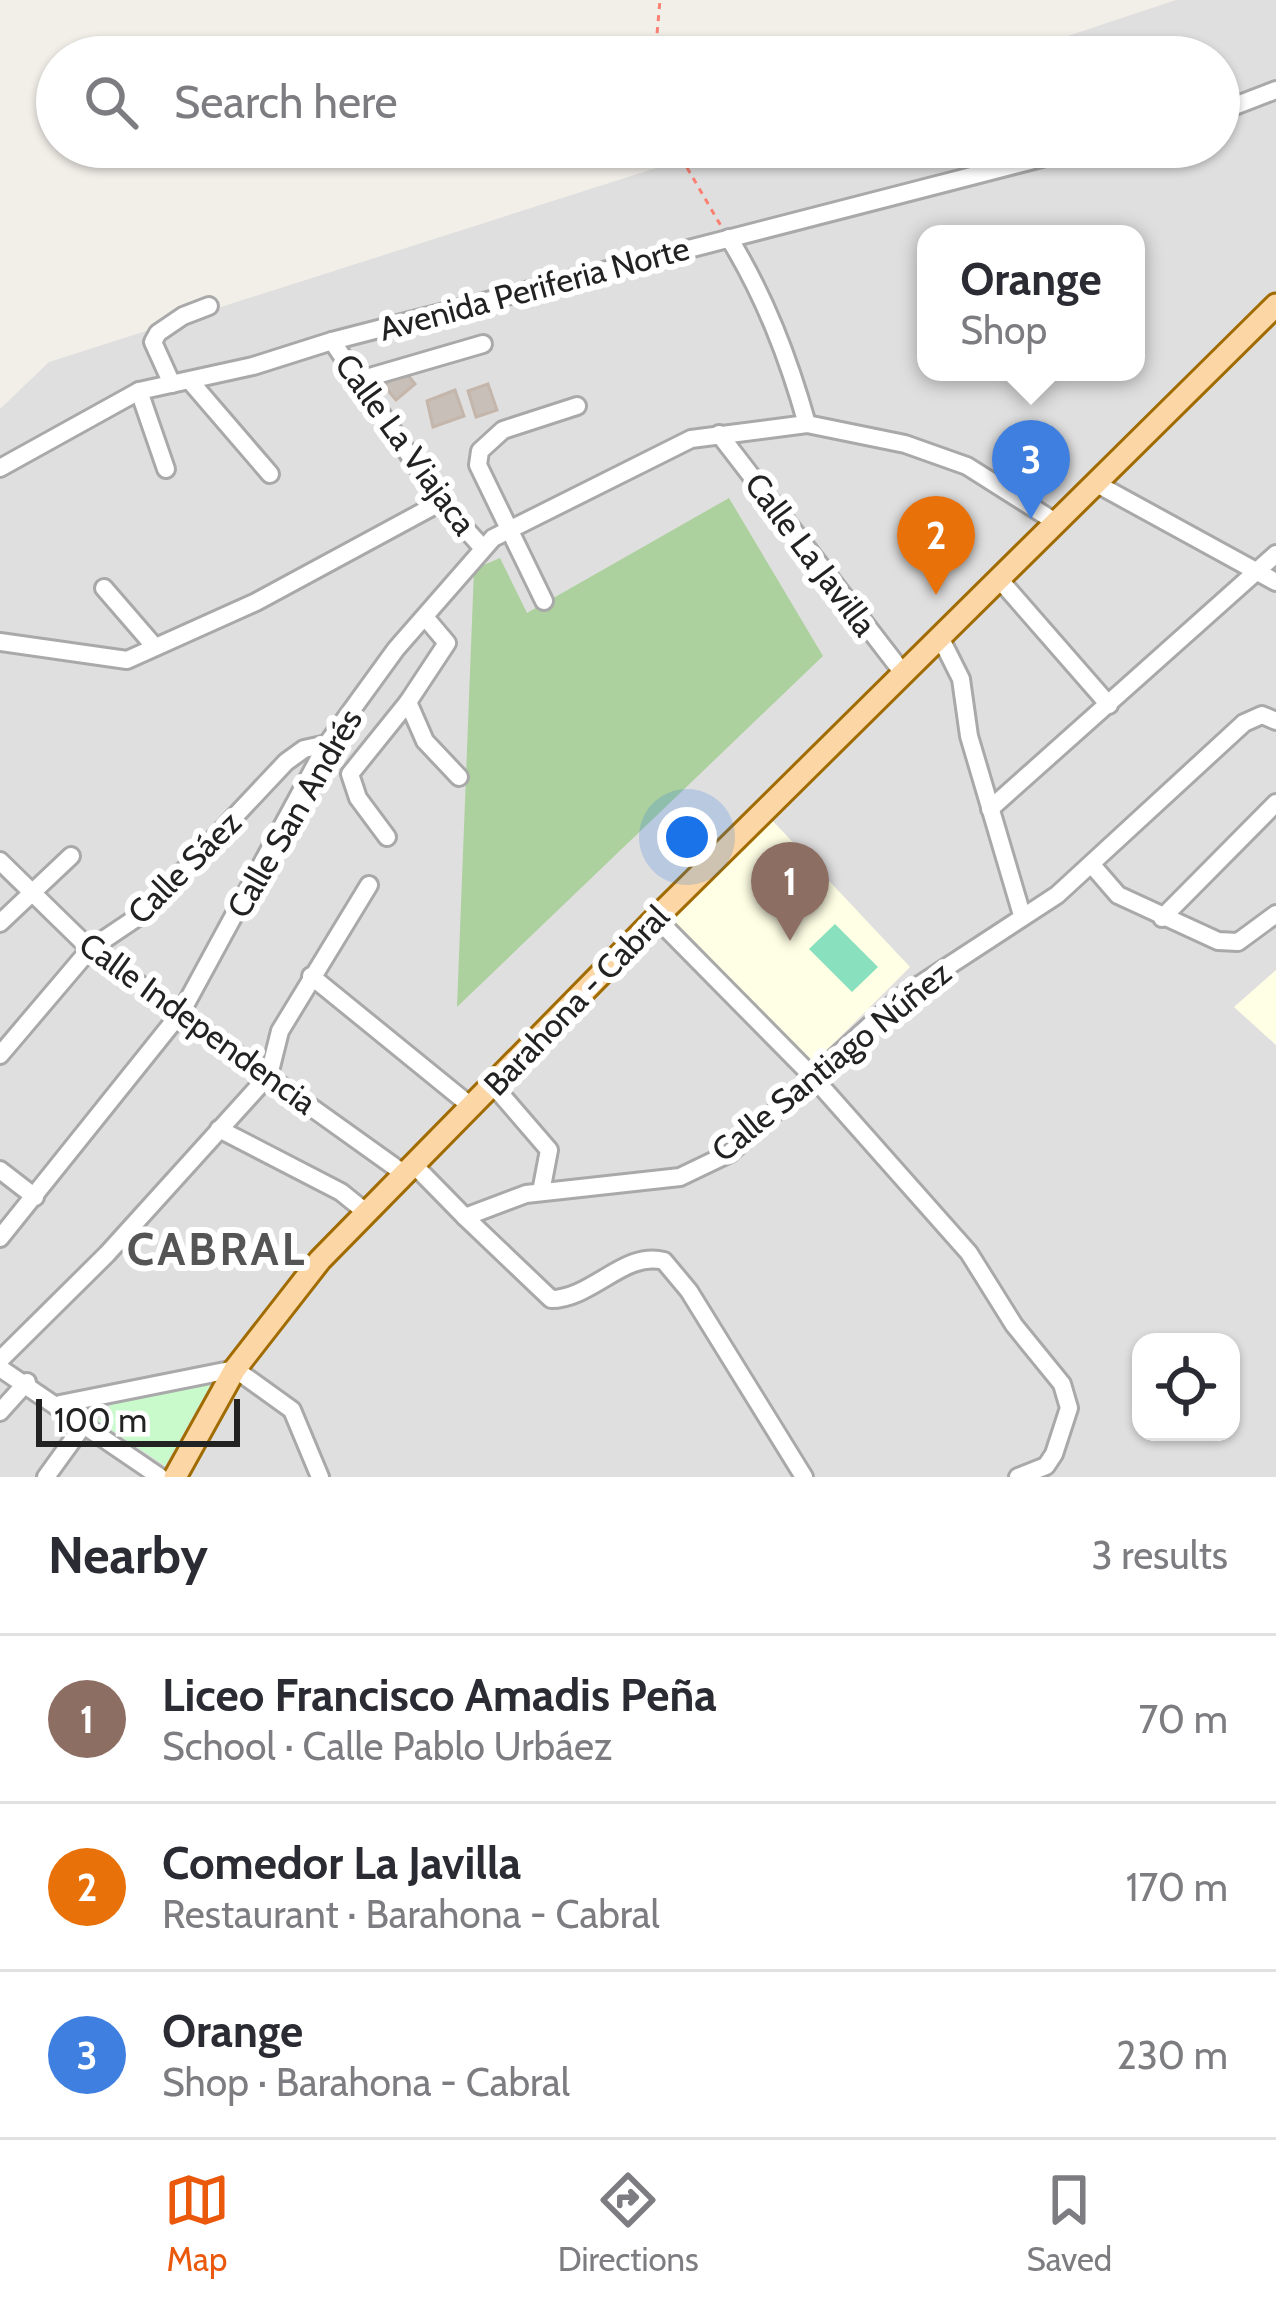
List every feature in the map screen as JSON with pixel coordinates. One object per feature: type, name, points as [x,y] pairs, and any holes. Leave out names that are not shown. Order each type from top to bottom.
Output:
[{"type":"main road","name":"Barahona - Cabral","points":[[175,1477],[235,1369],[320,1260],[656,918],[1276,305]]},
{"type":"street","points":[[1240,104],[1276,90]]},
{"type":"street","name":"Avenida Periferia Norte","points":[[0,468],[140,391],[1002,168]]},
{"type":"street","points":[[728,238],[759,287],[789,359],[807,424]]},
{"type":"street","points":[[209,306],[158,333],[153,342],[181,382],[270,473]]},
{"type":"street","name":"Calle La Viajaca","points":[[332,340],[441,502],[481,546]]},
{"type":"street","points":[[356,381],[483,344]]},
{"type":"street","points":[[140,391],[166,469]]},
{"type":"street","points":[[544,601],[478,465],[480,451],[503,430],[577,406]]},
{"type":"street","name":"Calle San Andrés","points":[[0,1238],[182,1011],[327,745],[481,546],[659,452],[719,434],[807,424],[883,439],[967,466],[1057,523]]},
{"type":"street","name":"Calle La Javilla","points":[[719,434],[902,673]]},
{"type":"street","points":[[1097,484],[1276,582]]},
{"type":"street","points":[[0,643],[128,660],[256,602],[441,502]]},
{"type":"street","points":[[990,808],[1276,554]]},
{"type":"street","points":[[1000,579],[1108,705]]},
{"type":"street","points":[[104,588],[155,647]]},
{"type":"street","points":[[387,837],[358,798],[350,774],[408,702],[447,643],[425,617]]},
{"type":"street","points":[[940,637],[962,679],[969,736],[1022,915]]},
{"type":"street","points":[[408,702],[425,741],[459,777]]},
{"type":"street","name":"Calle Santiago Núñez","points":[[465,1217],[541,1192],[680,1177],[730,1153],[901,997],[1058,895],[1244,723],[1269,718]]},
{"type":"street","name":"Calle Sáez","points":[[0,1055],[90,949],[145,911],[286,763],[304,749],[327,745]]},
{"type":"street","points":[[1162,918],[1276,802]]},
{"type":"street","points":[[0,923],[71,856]]},
{"type":"street","name":"Calle Independencia","points":[[0,861],[90,949],[410,1171]]},
{"type":"street","points":[[1092,865],[1118,895],[1217,941],[1238,942],[1276,914]]},
{"type":"street","points":[[160,1477],[0,1364],[269,1075],[280,1031],[369,885]]},
{"type":"street","points":[[656,918],[813,1078],[969,1253],[1014,1325],[1062,1384],[1069,1408],[1054,1454],[1046,1466],[1018,1477]]},
{"type":"street","points":[[311,976],[472,1106]]},
{"type":"street","points":[[493,1085],[549,1150],[541,1192]]},
{"type":"street","points":[[219,1129],[341,1192],[367,1213]]},
{"type":"street","points":[[0,1170],[35,1197]]},
{"type":"street","points":[[410,1171],[551,1299],[586,1294],[640,1261],[664,1262],[689,1291],[804,1477]]},
{"type":"street","points":[[60,1404],[235,1369],[292,1410],[320,1477]]},
{"type":"street","points":[[0,1397],[27,1382]]},
{"type":"street","points":[[0,1412],[27,1382]]},
{"type":"street","points":[[46,1477],[86,1423]]},
{"type":"path","points":[[657,36],[660,0]]},
{"type":"path","points":[[687,168],[728,238]]},
{"type":"shaded area","points":[[1176,0],[1276,0],[1276,1477],[0,1477],[0,409],[49,362],[656,168],[1240,168],[1240,36],[1068,36]]},
{"type":"shaded area","points":[[769,817],[910,967],[814,1063],[669,916]]},
{"type":"shaded area","points":[[1276,970],[1276,1045],[1234,1007]]},
{"type":"green space","points":[[729,498],[823,656],[457,1007],[474,569],[500,558],[527,613]]},
{"type":"green space","points":[[835,924],[878,967],[852,992],[809,949]]},
{"type":"green space","points":[[200,1380],[211,1384],[165,1466],[98,1421],[117,1398]]},
{"type":"building","points":[[403,369],[415,384],[396,400],[384,386]]},
{"type":"building","points":[[488,384],[497,410],[476,417],[468,391]]},
{"type":"building","points":[[455,390],[464,416],[433,427],[427,401]]},
{"type":"place","name":"Orange","points":[[1031,519]]},
{"type":"place","name":"Comedor La Javilla","points":[[936,595]]},
{"type":"place","name":"Liceo Francisco Amadis Peña","points":[[790,941]]},
{"type":"district","name":"CABRAL","points":[[217,1249]]}]
